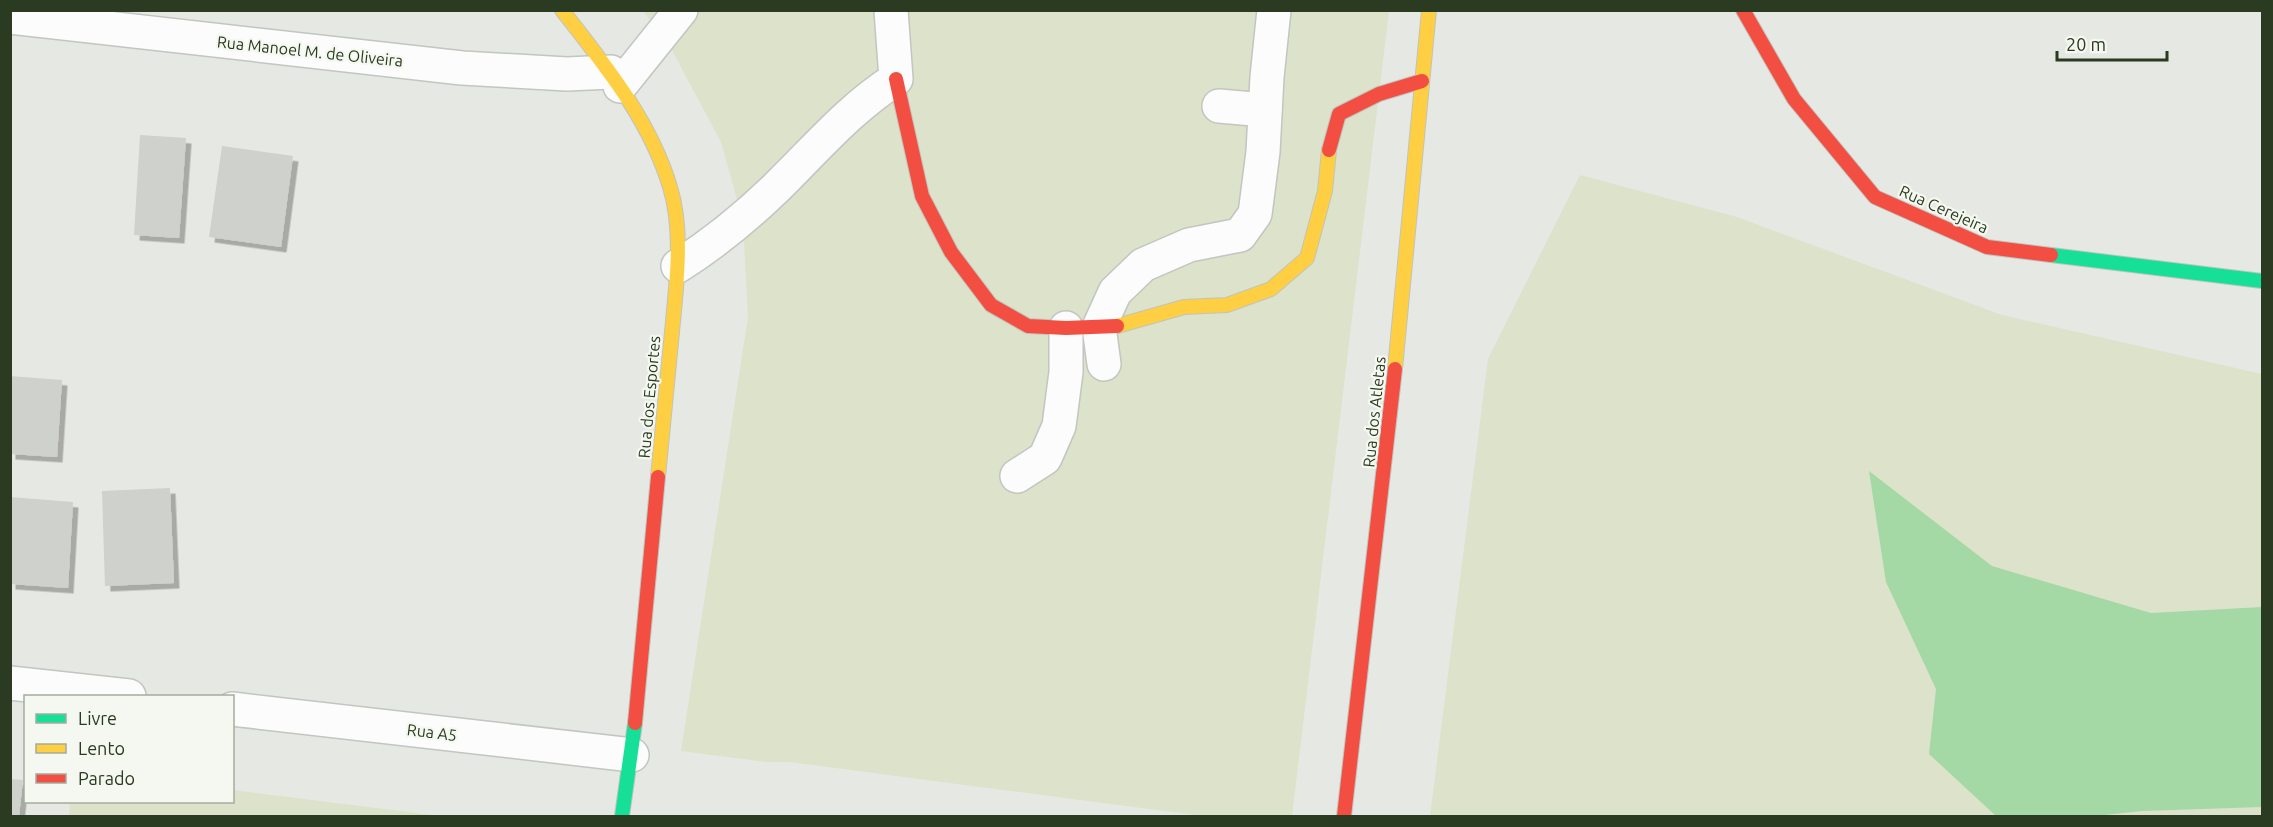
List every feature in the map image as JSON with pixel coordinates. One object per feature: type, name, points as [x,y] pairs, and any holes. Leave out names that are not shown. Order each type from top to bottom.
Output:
[{"type":"street","name":"Rua dos Esportes","points":[[562,10],[615,79],[646,127],[671,190],[678,266],[632,755],[622,816]]},
{"type":"street","points":[[615,79],[681,10]]},
{"type":"street","points":[[891,10],[896,79],[922,196],[951,252],[991,305],[1028,326],[1066,328],[1121,326],[1184,307],[1227,305],[1271,289],[1307,258],[1325,191],[1329,148],[1339,114],[1359,102],[1388,90],[1422,81]]},
{"type":"street","points":[[1104,364],[1099,327],[1115,292],[1143,265],[1189,245],[1240,235],[1255,214],[1263,152],[1274,10]]},
{"type":"street","name":"Rua dos Atletas","points":[[1344,816],[1389,432],[1429,10]]},
{"type":"street","name":"Rua Cerejeira","points":[[1743,10],[1794,99],[1875,197],[1987,247],[2262,280]]},
{"type":"street","name":"Rua Manoel M. de Oliveira","points":[[10,17],[462,68],[615,79]]},
{"type":"street","points":[[678,266],[707,248],[745,216],[776,188],[830,132],[877,91],[896,79]]},
{"type":"street","points":[[1219,106],[1265,110]]},
{"type":"street","points":[[1017,476],[1045,458],[1059,426],[1066,372],[1066,328]]},
{"type":"street","points":[[10,683],[120,695]]},
{"type":"street","name":"Rua A5","points":[[234,709],[632,755]]},
{"type":"shaded area","points":[[643,11],[1389,11],[1292,816],[1202,816],[790,762],[766,762],[681,751],[748,317],[743,221],[721,142],[667,41]]},
{"type":"shaded area","points":[[1580,175],[1737,217],[2002,315],[2262,374],[2262,816],[1430,816],[1488,359]]},
{"type":"shaded area","points":[[1869,471],[1992,566],[2151,613],[2262,607],[2262,807],[2142,811],[2095,816],[1996,816],[1929,754],[1936,689],[1886,582]]},
{"type":"shaded area","points":[[234,790],[440,816],[69,816],[70,803],[234,803]]},
{"type":"building","points":[[140,135],[186,138],[179,238],[134,235]]},
{"type":"building","points":[[222,146],[293,156],[281,247],[209,237]]},
{"type":"building","points":[[10,376],[62,380],[57,457],[10,454]]},
{"type":"building","points":[[170,488],[174,583],[105,586],[102,491]]},
{"type":"building","points":[[10,497],[73,502],[68,588],[10,584]]},
{"type":"building","points":[[10,779],[23,780],[19,816],[10,816]]},
{"type":"traffic: fast","points":[[2051,255],[2262,281]]},
{"type":"traffic: fast","points":[[622,816],[635,723]]},
{"type":"traffic: slow","points":[[562,10],[610,73],[638,116],[661,162],[674,204],[678,241],[677,278],[658,477]]},
{"type":"traffic: slow","points":[[1395,369],[1429,10]]},
{"type":"traffic: slow","points":[[1117,326],[1184,307],[1227,305],[1271,289],[1307,258],[1325,191],[1329,150]]},
{"type":"traffic: jam","points":[[1743,10],[1794,99],[1875,197],[1987,247],[2051,255]]},
{"type":"traffic: jam","points":[[896,79],[922,196],[951,252],[991,305],[1028,326],[1066,328],[1117,326]]},
{"type":"traffic: jam","points":[[1329,150],[1339,114],[1379,94],[1422,81]]},
{"type":"traffic: jam","points":[[1344,816],[1395,369]]},
{"type":"traffic: jam","points":[[635,723],[658,477]]}]
